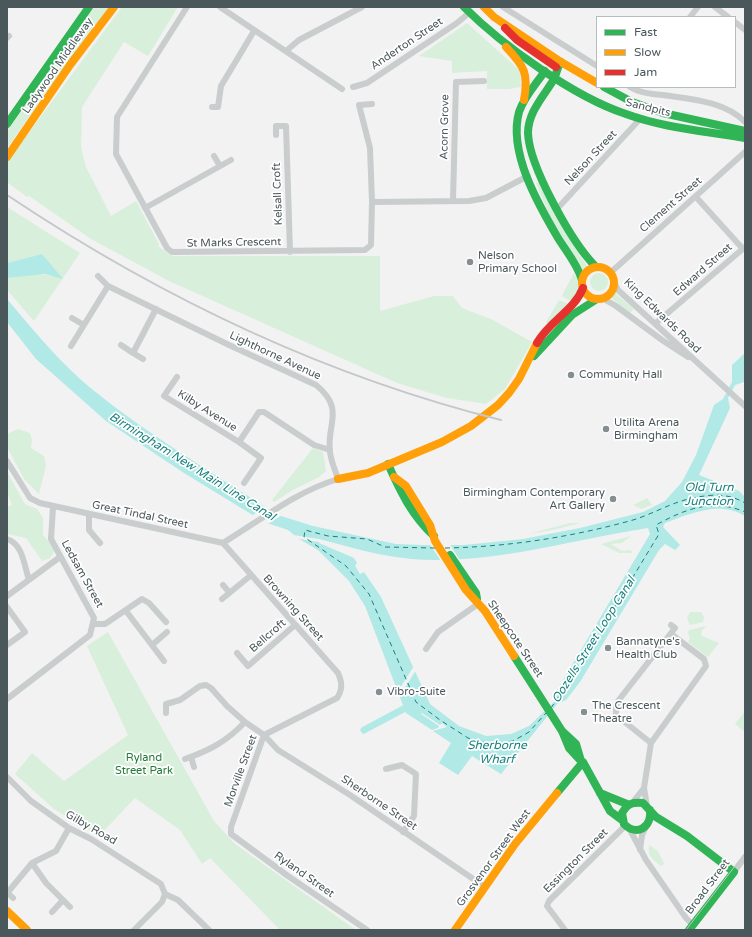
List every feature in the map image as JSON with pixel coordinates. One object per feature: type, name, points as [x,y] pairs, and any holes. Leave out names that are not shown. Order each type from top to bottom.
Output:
[{"type":"main road","name":"Ladywood Middleway","points":[[7,124],[90,7]]},
{"type":"main road","name":"Ladywood Middleway","points":[[7,158],[83,47],[114,7]]},
{"type":"main road","points":[[484,7],[517,40],[558,65],[596,83]]},
{"type":"main road","points":[[338,479],[368,474],[378,467],[444,441],[466,428],[495,406],[508,394],[537,342],[547,328],[575,301],[581,293],[582,284],[580,272],[552,229],[528,176],[517,132],[518,118],[528,82],[523,66],[497,38],[467,10]]},
{"type":"main road","name":"Sandpits","points":[[497,38],[584,96],[610,109],[640,119],[745,138]]},
{"type":"main road","points":[[522,107],[545,71],[558,65]]},
{"type":"main road","points":[[526,364],[544,343],[572,316],[590,301],[599,299],[612,291],[614,282],[610,273],[606,269],[596,267],[586,260],[556,210],[531,149],[528,133],[531,114],[554,77],[558,65]]},
{"type":"main road","name":"Sandpits","points":[[606,88],[632,102],[663,113],[745,131]]},
{"type":"main road","points":[[582,284],[588,271],[596,267]]},
{"type":"main road","points":[[582,284],[588,296],[599,299]]},
{"type":"main road","name":"Sheepcote Street","points":[[388,464],[403,498],[437,540],[455,566],[478,604],[485,611],[562,731],[573,740],[580,750],[582,762]]},
{"type":"main road","points":[[582,762],[610,811],[626,825],[636,831],[647,826],[669,826]]},
{"type":"main road","name":"Grosvenor Street West","points":[[454,930],[515,844],[582,762]]},
{"type":"main road","points":[[600,793],[630,803]]},
{"type":"main road","points":[[626,825],[622,811],[630,803],[638,801],[648,808],[656,817],[687,836],[734,872]]},
{"type":"main road","points":[[647,826],[651,819],[648,808]]},
{"type":"main road","name":"Broad Street","points":[[691,927],[734,872]]},
{"type":"main road","points":[[7,911],[27,930]]},
{"type":"street","name":"St Marks Crescent","points":[[187,7],[117,117],[116,154],[167,248],[172,252],[290,252],[365,250],[371,245],[372,202],[370,148],[359,105],[372,104]]},
{"type":"street","points":[[220,7],[254,32],[286,51],[342,89]]},
{"type":"street","points":[[286,51],[299,40],[362,7]]},
{"type":"street","points":[[503,7],[596,65]]},
{"type":"street","points":[[691,16],[698,7]]},
{"type":"street","points":[[715,7],[727,16]]},
{"type":"street","name":"Anderton Street","points":[[353,87],[367,83],[457,23],[467,10]]},
{"type":"street","points":[[736,23],[745,30]]},
{"type":"street","points":[[212,107],[218,107],[221,86],[254,32]]},
{"type":"street","name":"Acorn Grove","points":[[453,202],[456,82],[484,81]]},
{"type":"street","points":[[633,88],[650,94],[699,100],[730,110],[745,122]]},
{"type":"street","name":"Nelson Street","points":[[556,210],[640,119]]},
{"type":"street","name":"Kelsall Croft","points":[[275,135],[276,126],[286,126],[290,252]]},
{"type":"street","name":"Clement Street","points":[[610,273],[745,152]]},
{"type":"street","points":[[214,156],[220,166]]},
{"type":"street","points":[[145,208],[231,160]]},
{"type":"street","points":[[372,202],[469,201],[486,198],[528,176]]},
{"type":"street","points":[[696,197],[744,248]]},
{"type":"street","name":"Edward Street","points":[[656,323],[744,248]]},
{"type":"street","name":"Lighthorne Avenue","points":[[98,276],[108,286],[229,345],[316,385],[323,391],[334,411],[330,450],[338,479]]},
{"type":"street","name":"King Edwards Road","points":[[614,282],[618,290],[656,323],[745,406]]},
{"type":"street","points":[[71,346],[108,286]]},
{"type":"street","name":"King Edwards Road","points":[[599,299],[616,306],[662,340],[698,363]]},
{"type":"street","points":[[133,353],[156,309]]},
{"type":"street","points":[[72,318],[84,325]]},
{"type":"street","points":[[120,346],[143,359]]},
{"type":"street","name":"Kilby Avenue","points":[[177,377],[164,396],[240,442],[261,458],[244,483]]},
{"type":"street","name":"Kilby Avenue","points":[[240,442],[255,416],[259,412],[264,412],[314,445],[330,450]]},
{"type":"street","points":[[7,461],[30,498],[53,507]]},
{"type":"street","points":[[223,543],[277,508],[317,486],[338,479]]},
{"type":"street","name":"Great Tindal Street","points":[[53,507],[223,543]]},
{"type":"street","name":"Ledsam Street","points":[[53,507],[51,539],[94,618],[94,624]]},
{"type":"street","points":[[89,514],[89,530],[100,543]]},
{"type":"street","points":[[7,539],[14,541],[18,546],[29,580]]},
{"type":"street","name":"Browning Street","points":[[223,543],[250,576],[338,673],[342,681],[342,688]]},
{"type":"street","points":[[7,596],[60,557]]},
{"type":"street","points":[[222,599],[250,576]]},
{"type":"street","points":[[223,585],[229,592]]},
{"type":"street","points":[[7,699],[90,635],[94,624],[105,624],[142,599],[149,603],[166,622]]},
{"type":"street","points":[[426,649],[438,632],[478,604]]},
{"type":"street","points":[[7,607],[25,632],[7,645]]},
{"type":"street","points":[[126,611],[164,661]]},
{"type":"street","name":"Bellcroft","points":[[237,654],[248,666],[295,625]]},
{"type":"street","points":[[651,743],[616,716],[616,706],[618,701],[671,634],[675,626]]},
{"type":"street","points":[[152,645],[167,632]]},
{"type":"street","points":[[648,808],[644,788],[651,743],[706,666],[704,658],[671,634]]},
{"type":"street","name":"Sherborne Street","points":[[166,704],[180,700],[200,686],[206,685],[211,688],[227,706],[245,722],[264,735],[278,750],[350,795],[485,887]]},
{"type":"street","name":"Morville Street","points":[[231,834],[231,827],[264,735],[337,698],[342,688]]},
{"type":"street","points":[[159,702],[166,704],[166,713]]},
{"type":"street","points":[[185,759],[210,750],[230,738],[245,722]]},
{"type":"street","points":[[191,757],[194,767]]},
{"type":"street","points":[[386,769],[402,765],[416,774],[414,816],[403,832]]},
{"type":"street","name":"Gilby Road","points":[[7,778],[31,801],[69,828],[97,843],[161,884],[166,894],[178,900],[209,930]]},
{"type":"street","points":[[630,803],[644,788]]},
{"type":"street","points":[[626,825],[640,850],[691,927]]},
{"type":"street","name":"Essington Street","points":[[565,930],[547,906],[549,901],[626,825]]},
{"type":"street","points":[[640,850],[642,835],[647,826]]},
{"type":"street","points":[[13,898],[7,892],[32,864],[56,851],[69,828]]},
{"type":"street","name":"Ryland Street","points":[[231,834],[270,863],[367,930]]},
{"type":"street","name":"Broad Street","points":[[734,872],[745,857]]},
{"type":"street","points":[[32,864],[46,883],[70,907]]},
{"type":"street","points":[[134,930],[162,902],[166,894]]},
{"type":"street","points":[[52,912],[63,900]]},
{"type":"green space","points":[[94,7],[109,7],[7,148],[7,131]]},
{"type":"green space","points":[[122,7],[178,7],[148,56],[124,42],[82,107],[81,147],[86,167],[111,216],[136,201],[159,244],[159,247],[173,256],[380,256],[380,311],[434,296],[453,296],[462,308],[491,319],[532,342],[505,389],[486,404],[447,398],[397,383],[169,281],[91,239],[7,182],[7,162]]},
{"type":"green space","points":[[467,23],[520,71],[521,87],[509,89],[487,89],[487,71],[452,73],[452,61],[419,56]]},
{"type":"green space","points":[[543,181],[573,244],[587,266],[583,270],[551,219],[536,183]]},
{"type":"green space","points":[[7,207],[80,253],[34,321],[7,290],[7,278],[38,274],[54,276],[42,254],[7,263]]},
{"type":"green space","points":[[574,273],[578,280],[579,289],[571,301],[562,295]]},
{"type":"green space","points":[[599,273],[605,276],[608,282],[605,288],[599,291],[593,288],[590,282],[593,276]]},
{"type":"green space","points":[[615,293],[634,309],[630,313],[611,298]]},
{"type":"green space","points":[[559,300],[568,304],[548,323],[546,322]]},
{"type":"green space","points":[[18,429],[30,433],[32,440],[31,448],[44,456],[46,466],[39,494],[24,479],[7,447],[7,434]]},
{"type":"green space","points":[[313,448],[323,452],[326,471],[319,477],[291,491],[274,502],[272,500]]},
{"type":"green space","points":[[7,472],[25,504],[37,509],[43,518],[43,535],[56,549],[50,558],[42,561],[26,538],[7,534],[7,507],[12,505],[7,492]]},
{"type":"green space","points":[[647,498],[652,505],[641,509],[633,505]]},
{"type":"green space","points":[[570,523],[580,523],[553,530],[528,534]]},
{"type":"green space","points":[[631,536],[622,543],[611,544],[622,551],[631,550],[632,553],[619,553],[601,544]]},
{"type":"green space","points":[[690,612],[701,612],[704,617],[703,622],[690,625],[687,618]]},
{"type":"green space","points":[[706,626],[701,632],[702,636],[719,643],[708,657],[688,642],[690,638],[688,633],[689,630]]},
{"type":"green space","name":"Ryland Street Park","points":[[108,632],[214,821],[235,844],[356,930],[280,930],[210,858],[202,864],[180,830],[135,798],[99,836],[54,809],[15,774],[32,753],[64,781],[128,735],[87,646]]},
{"type":"green space","points":[[745,711],[745,732],[735,724]]},
{"type":"green space","points":[[649,845],[658,851],[664,864],[661,866],[651,857]]},
{"type":"water","points":[[42,254],[63,279],[45,274],[7,278],[7,263]]},
{"type":"water","points":[[7,299],[59,358],[81,380],[113,406],[197,464],[281,516],[313,526],[396,544],[464,545],[523,539],[580,528],[643,512],[665,501],[682,482],[696,455],[714,405],[723,399],[732,382],[732,365],[745,353],[745,380],[744,382],[735,385],[728,398],[730,408],[699,475],[739,491],[745,497],[745,516],[735,511],[715,509],[694,513],[665,523],[663,527],[680,545],[675,550],[665,544],[659,550],[580,682],[566,700],[557,704],[501,774],[472,756],[458,775],[439,763],[451,743],[433,731],[447,727],[442,723],[440,725],[422,713],[421,714],[439,726],[438,728],[432,730],[406,713],[365,606],[349,581],[318,550],[299,539],[288,530],[267,523],[251,514],[184,473],[106,421],[36,359],[7,322]],"holes":[[[648,528],[650,534],[553,697],[554,702],[529,726],[511,734],[486,736],[459,726],[430,704],[381,597],[364,572],[360,574],[355,566],[357,563],[354,558],[319,543],[319,539],[388,556],[411,559],[441,560],[501,555]]]},
{"type":"pier","points":[[267,506],[282,515],[266,525],[251,516]]},
{"type":"pier","points":[[294,535],[319,539],[319,542],[299,539]]},
{"type":"pier","points":[[429,543],[449,543],[460,560],[441,561]]},
{"type":"pier","points":[[414,666],[416,670],[398,699],[396,694]]},
{"type":"waterway","name":"Sherborne Wharf","points":[[364,730],[411,705]]},
{"type":"ferry route","points":[[445,548],[492,546],[563,536],[633,520],[678,502],[713,495],[732,497],[745,503]]},
{"type":"ferry route","points":[[551,708],[576,671],[659,534],[656,525],[678,514],[699,507],[722,506],[745,512]]},
{"type":"ferry route","points":[[435,548],[385,547],[367,539],[328,536],[305,530],[304,537],[346,566],[369,594],[416,702],[440,720],[468,738],[486,743],[501,743],[513,741],[529,732],[546,713]]},
{"type":"tram line","points":[[686,930],[745,853]]},
{"type":"railway","points":[[7,195],[64,232],[123,267],[183,299],[245,329],[307,356],[371,380],[435,402],[501,420]]},
{"type":"traffic: fast","points":[[7,124],[89,7]]},
{"type":"traffic: fast","points":[[464,7],[518,53],[562,83],[606,106],[655,123],[745,138]]},
{"type":"traffic: fast","points":[[561,62],[554,79],[537,104],[531,118],[528,133],[530,147],[553,203],[575,241],[596,267]]},
{"type":"traffic: fast","points":[[545,71],[521,106],[517,128],[518,144],[521,160],[534,194],[558,238],[575,264],[582,280]]},
{"type":"traffic: fast","points":[[606,88],[632,102],[663,113],[745,131]]},
{"type":"traffic: fast","points":[[534,356],[572,315],[597,299]]},
{"type":"traffic: fast","points":[[388,464],[413,512],[434,536]]},
{"type":"traffic: fast","points":[[450,555],[476,593],[477,599]]},
{"type":"traffic: fast","points":[[514,656],[562,731],[569,748],[581,761]]},
{"type":"traffic: fast","points":[[562,731],[576,744],[581,761]]},
{"type":"traffic: fast","points":[[557,793],[583,762],[610,811],[622,820]]},
{"type":"traffic: fast","points":[[600,793],[627,804]]},
{"type":"traffic: fast","points":[[650,810],[650,816],[649,821],[643,828],[634,830],[624,824],[622,813],[626,807],[634,803],[643,803],[656,817],[687,836],[734,872],[689,930]]},
{"type":"traffic: slow","points":[[7,157],[70,65],[114,7]]},
{"type":"traffic: slow","points":[[484,7],[494,17],[561,62],[596,82]]},
{"type":"traffic: slow","points":[[506,47],[524,70],[526,83],[524,100]]},
{"type":"traffic: slow","points":[[595,267],[601,267],[611,274],[614,283],[613,289],[607,296],[601,299],[595,299],[585,292],[582,286],[582,280],[589,270],[595,267]]},
{"type":"traffic: slow","points":[[338,479],[368,473],[442,442],[471,426],[498,405],[509,393],[519,379],[537,343]]},
{"type":"traffic: slow","points":[[394,477],[406,486],[430,525],[435,541],[466,590],[485,611],[514,656]]},
{"type":"traffic: slow","points":[[455,930],[515,844],[557,793]]},
{"type":"traffic: slow","points":[[7,911],[27,930]]},
{"type":"traffic: jam","points":[[505,28],[517,40],[556,67]]},
{"type":"traffic: jam","points":[[537,343],[548,328],[574,303],[583,288]]},
{"type":"place","name":"Nelson Primary School","points":[[470,262]]},
{"type":"place","name":"Community Hall","points":[[571,375]]},
{"type":"place","name":"Utilita Arena Birmingham","points":[[606,429]]},
{"type":"place","name":"Birmingham Contemporary Art Gallery","points":[[613,499]]},
{"type":"place","name":"Bannatyne's Health Club","points":[[608,648]]},
{"type":"place","name":"Vibro-Suite","points":[[379,692]]},
{"type":"place","name":"The Crescent Theatre","points":[[584,712]]},
{"type":"water label","name":"Birmingham New Main Line Canal","points":[[192,467]]},
{"type":"water label","name":"Old Turn Junction","points":[[709,495]]},
{"type":"water label","name":"Oozells Street Loop Canal","points":[[594,640]]}]
